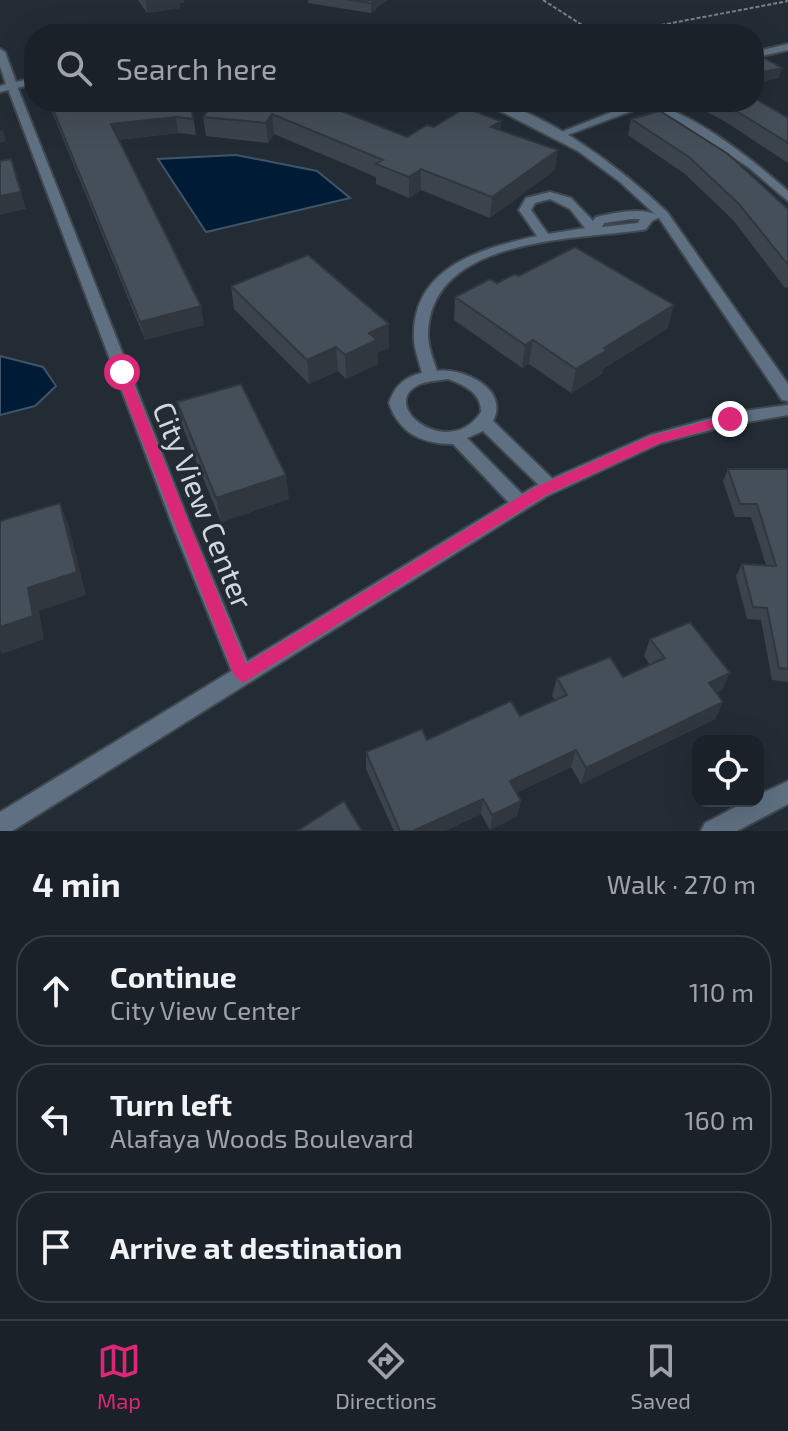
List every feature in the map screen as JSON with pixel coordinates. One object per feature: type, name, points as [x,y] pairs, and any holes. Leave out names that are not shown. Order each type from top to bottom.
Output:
[{"type":"street","points":[[764,53],[788,47]]},
{"type":"street","name":"City View Center","points":[[0,52],[6,87],[243,675]]},
{"type":"street","points":[[511,112],[561,134],[615,170],[663,215],[788,396]]},
{"type":"street","points":[[561,134],[618,112]]},
{"type":"street","points":[[666,112],[752,165],[788,197]]},
{"type":"street","points":[[545,239],[525,210],[530,201],[544,196],[568,199],[593,230]]},
{"type":"street","points":[[430,375],[421,332],[430,291],[452,270],[482,254],[593,230],[642,226],[647,218],[663,215]]},
{"type":"street","points":[[448,374],[478,386],[487,397],[489,409],[484,421],[472,431],[456,437],[419,433],[405,424],[397,412],[396,400],[403,388],[414,380],[448,374]]},
{"type":"street","points":[[0,825],[551,486],[656,439],[730,419],[788,410]]},
{"type":"street","points":[[484,421],[498,438],[551,486]]},
{"type":"street","points":[[456,437],[520,503]]},
{"type":"street","points":[[713,831],[788,792]]},
{"type":"path","points":[[543,0],[580,24]]},
{"type":"path","points":[[667,24],[788,1]]},
{"type":"water","points":[[236,155],[317,171],[350,198],[206,232],[158,159]]},
{"type":"water","points":[[0,356],[43,367],[56,386],[35,406],[0,415]]},
{"type":"building","points":[[764,58],[782,68],[764,72]]},
{"type":"building","points":[[764,104],[788,118],[788,143],[738,112],[764,112]]},
{"type":"building","points":[[54,112],[192,112],[193,119],[176,117],[111,124],[201,306],[140,322]]},
{"type":"building","points":[[207,112],[344,112],[407,137],[427,125],[434,127],[458,112],[476,112],[501,121],[491,127],[558,150],[492,197],[421,169],[409,177],[376,164],[383,160],[272,114],[266,123],[203,117]]},
{"type":"building","points":[[662,112],[728,154],[788,209],[788,265],[739,204],[689,157],[631,119]]},
{"type":"building","points":[[11,159],[21,192],[0,196],[0,161]]},
{"type":"building","points":[[575,247],[674,305],[576,369],[533,340],[525,345],[455,297],[490,279],[497,283],[515,274],[519,276]]},
{"type":"building","points":[[308,255],[389,324],[369,333],[377,340],[345,355],[336,347],[307,360],[231,286]]},
{"type":"building","points":[[241,384],[286,475],[216,498],[177,402]]},
{"type":"building","points":[[728,469],[788,469],[788,669],[779,668],[767,608],[753,607],[742,564],[776,566],[757,504],[740,504]]},
{"type":"building","points":[[60,503],[77,572],[28,588],[33,616],[0,627],[0,521]]},
{"type":"building","points":[[690,622],[730,673],[709,683],[723,702],[586,768],[576,750],[510,781],[521,801],[492,815],[483,799],[413,831],[400,831],[366,752],[422,729],[427,740],[511,701],[520,716],[567,695],[557,678],[610,657],[623,677],[665,658],[650,639]]},
{"type":"building","points":[[344,801],[362,831],[297,831]]},
{"type":"route","points":[[122,372],[243,675],[541,491],[616,454],[656,439],[730,419]]}]
